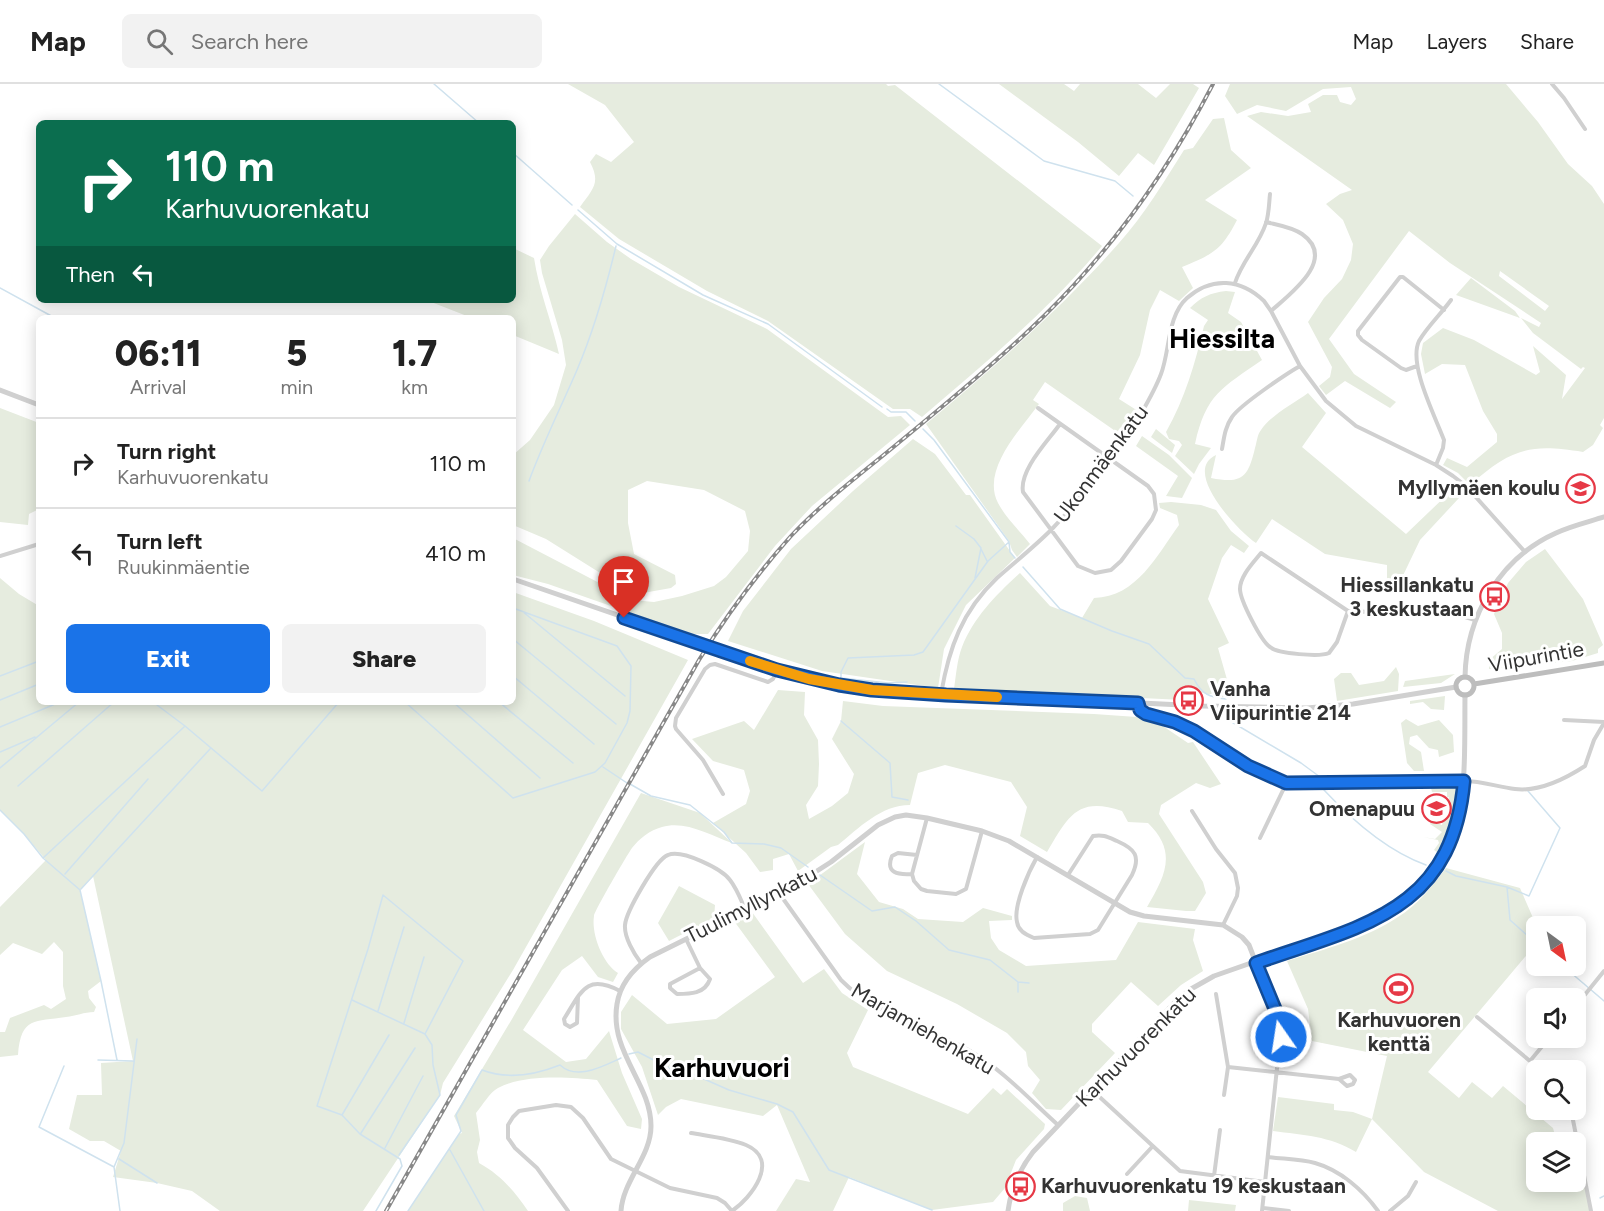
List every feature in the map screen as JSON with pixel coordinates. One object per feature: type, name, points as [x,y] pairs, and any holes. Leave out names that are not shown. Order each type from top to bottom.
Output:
[{"type":"main road","name":"Viipurintie","points":[[1474,684],[1604,663]]},
{"type":"main road","points":[[1465,677],[1471,679],[1474,684],[1471,693],[1465,695],[1459,693],[1456,687],[1459,679],[1465,677]]},
{"type":"street","points":[[1552,84],[1585,129]]},
{"type":"street","points":[[1270,194],[1266,222],[1239,271],[1235,283],[1256,293],[1271,311],[1313,386],[1340,414],[1366,432],[1436,465],[1466,486],[1525,552]]},
{"type":"street","points":[[1266,222],[1301,233],[1310,241],[1314,250],[1313,266],[1308,276],[1271,311]]},
{"type":"street","points":[[1417,366],[1406,370],[1401,368],[1362,340],[1358,331],[1403,277],[1444,310]]},
{"type":"street","name":"Ukonmäenkatu","points":[[941,694],[950,652],[971,609],[997,578],[1051,530],[1074,504],[1135,423],[1161,373],[1176,316],[1184,300],[1207,286],[1218,283],[1235,283]]},
{"type":"street","points":[[1436,465],[1444,440],[1417,366],[1416,353],[1419,342],[1451,300]]},
{"type":"street","points":[[1222,449],[1226,429],[1232,416],[1300,366]]},
{"type":"street","points":[[0,390],[36,404]]},
{"type":"street","points":[[1038,408],[1148,486],[1156,502],[1156,510],[1152,519],[1122,561],[1111,570],[1104,572],[1085,570],[1078,566],[1027,499],[1022,484],[1027,470],[1060,424]]},
{"type":"street","points":[[1465,677],[1466,648],[1476,620],[1496,582],[1508,567],[1525,552],[1556,533],[1604,517]]},
{"type":"street","points":[[0,556],[36,545]]},
{"type":"street","points":[[1348,611],[1337,642],[1329,653],[1320,655],[1271,649],[1264,641],[1240,588],[1243,577],[1261,553],[1348,611],[1462,616],[1476,620]]},
{"type":"street","points":[[516,580],[777,670],[836,685],[872,690],[1286,708],[1324,707],[1456,687]]},
{"type":"street","points":[[723,794],[703,760],[676,729],[676,718],[705,669],[710,665],[715,664],[768,682],[773,679],[777,670]]},
{"type":"street","name":"Karhuvuorenkatu","points":[[1008,1211],[1011,1191],[1024,1164],[1178,999],[1203,981],[1364,925],[1394,910],[1409,899],[1433,873],[1452,841],[1461,810],[1464,781],[1465,695]]},
{"type":"street","points":[[1138,703],[1140,710],[1146,714],[1175,722],[1194,731],[1248,766],[1286,783],[1479,781],[1516,789],[1543,786],[1560,780],[1585,766],[1594,741],[1604,723],[1564,720]]},
{"type":"street","points":[[1260,838],[1286,783]]},
{"type":"street","points":[[1192,811],[1216,849],[1235,873],[1237,896],[1223,926]]},
{"type":"street","name":"Tuulimyllynkatu","points":[[621,1211],[625,1190],[650,1140],[651,1126],[646,1102],[616,1030],[616,1010],[620,991],[630,974],[641,963],[814,874],[884,822],[906,815],[927,818],[982,831],[1009,841],[1130,912],[1144,916],[1223,926],[1242,938],[1248,945],[1256,963]]},
{"type":"street","points":[[927,818],[912,874],[917,885],[927,891],[956,894],[963,892],[969,882],[982,831]]},
{"type":"street","points":[[1037,857],[1026,878],[1016,921],[1026,935],[1034,938],[1090,934],[1102,926],[1137,865],[1137,858],[1132,848],[1101,834],[1088,840],[1068,875]]},
{"type":"street","points":[[912,874],[894,873],[890,868],[890,862],[892,856],[898,853],[917,855]]},
{"type":"street","points":[[641,963],[626,935],[625,926],[628,915],[657,864],[668,855],[682,854],[722,872],[729,879],[746,909]]},
{"type":"street","name":"Marjamiehenkatu","points":[[779,893],[841,980],[851,990],[986,1060],[1058,1125]]},
{"type":"street","points":[[686,939],[700,968],[710,979],[705,988],[699,992],[677,994],[670,988],[670,984],[675,980],[700,968]]},
{"type":"street","points":[[1256,963],[1280,1021],[1281,1037],[1262,1210],[1289,1211]]},
{"type":"street","points":[[1586,993],[1604,971]]},
{"type":"street","points":[[578,997],[578,1020],[570,1027],[565,1024],[564,1019],[578,997],[588,986],[604,983],[620,991]]},
{"type":"street","points":[[1216,994],[1228,1067],[1224,1095]]},
{"type":"street","points":[[1478,1017],[1529,1060]]},
{"type":"street","points":[[1531,1060],[1541,1048]]},
{"type":"street","points":[[1228,1067],[1339,1079]]},
{"type":"street","points":[[1092,1090],[1180,1171],[1265,1182]]},
{"type":"street","points":[[568,1211],[537,1168],[515,1149],[508,1138],[508,1125],[519,1111],[556,1105],[571,1107],[583,1118],[611,1159],[669,1188],[717,1198],[732,1211],[742,1204],[754,1190],[762,1165],[758,1156],[746,1145],[691,1133]]},
{"type":"street","points":[[1573,1120],[1592,1211]]},
{"type":"street","points":[[1214,1176],[1220,1130]]},
{"type":"street","points":[[1127,1174],[1152,1147]]},
{"type":"street","points":[[1268,1157],[1314,1162],[1325,1167],[1349,1181],[1378,1211]]},
{"type":"street","points":[[1390,1211],[1408,1196],[1416,1182]]},
{"type":"shaded area","points":[[568,84],[895,85],[1102,246],[1038,315],[922,417],[910,409],[893,409],[768,321],[707,291],[619,239],[580,207],[594,186],[595,175],[590,162],[596,154],[611,162],[634,142],[605,105]]},
{"type":"shaded area","points":[[999,84],[1064,84],[1074,91],[1080,84],[1138,84],[1156,98],[1170,84],[1193,84],[1199,88],[1154,165],[1138,153],[1119,176],[1078,142]]},
{"type":"shaded area","points":[[1230,84],[1506,84],[1538,122],[1568,164],[1592,186],[1604,204],[1604,418],[1600,425],[1603,428],[1593,445],[1583,452],[1548,448],[1522,452],[1497,463],[1470,485],[1458,473],[1443,465],[1447,458],[1467,467],[1497,442],[1497,434],[1483,411],[1465,365],[1442,364],[1425,374],[1421,354],[1423,343],[1443,328],[1474,340],[1536,375],[1540,372],[1533,346],[1566,375],[1562,399],[1585,368],[1581,369],[1533,333],[1521,318],[1539,327],[1541,323],[1450,263],[1409,231],[1329,339],[1354,374],[1396,402],[1390,408],[1345,381],[1326,395],[1319,386],[1330,377],[1332,367],[1308,322],[1324,298],[1342,279],[1351,260],[1353,244],[1343,220],[1326,204],[1340,194],[1352,190],[1247,116],[1261,112],[1288,116],[1311,112],[1308,104],[1323,95],[1337,95],[1340,102],[1351,105],[1356,99],[1351,87],[1323,89],[1286,111],[1257,105],[1237,114],[1225,96]],"holes":[[[1500,271],[1549,306],[1545,311],[1499,276]]]},
{"type":"shaded area","points":[[1224,118],[1231,150],[1251,168],[1205,200],[1237,220],[1221,245],[1201,259],[1182,267],[1193,288],[1179,301],[1160,290],[1150,310],[1140,355],[1119,399],[1138,411],[1121,435],[1045,382],[1033,400],[1039,404],[1013,438],[998,464],[994,490],[998,503],[1030,544],[1017,557],[1009,541],[926,424],[1074,292],[1137,221],[1184,150],[1193,148],[1213,119]]},
{"type":"shaded area","points":[[575,214],[631,259],[679,287],[767,329],[888,417],[901,416],[910,425],[812,506],[775,546],[708,634],[691,634],[548,584],[516,576],[516,540],[632,600],[654,602],[714,586],[726,577],[748,551],[750,531],[745,511],[704,490],[647,481],[628,490],[628,523],[634,554],[675,575],[676,584],[671,588],[643,593],[621,586],[546,539],[516,526],[516,452],[530,440],[554,405],[566,365],[562,340],[540,260]]},
{"type":"shaded area","points":[[516,249],[534,258],[559,354],[516,336],[516,315],[464,315],[434,303],[516,303]]},
{"type":"shaded area","points":[[1471,278],[1515,311],[1520,318],[1456,295]]},
{"type":"shaded area","points":[[1226,291],[1235,292],[1228,313],[1241,322],[1262,360],[1226,386],[1210,403],[1199,427],[1195,444],[1211,448],[1194,474],[1175,456],[1182,445],[1179,441],[1169,439],[1166,432],[1184,394],[1204,326],[1208,320],[1190,308],[1206,296]]},
{"type":"shaded area","points":[[1308,393],[1326,413],[1302,447],[1406,534],[1453,489],[1459,494],[1459,498],[1420,540],[1397,588],[1387,586],[1387,565],[1325,554],[1272,519],[1256,543],[1226,514],[1209,487],[1205,474],[1207,463],[1216,455],[1211,478],[1230,480],[1242,476],[1250,466],[1259,434],[1265,425]]},
{"type":"shaded area","points":[[0,408],[36,422],[36,510],[29,514],[28,525],[0,522]]},
{"type":"shaded area","points":[[1156,429],[1175,445],[1172,453],[1151,437]]},
{"type":"shaded area","points":[[1142,436],[1169,455],[1192,478],[1182,498],[1166,496],[1178,476],[1136,446]]},
{"type":"shaded area","points":[[913,439],[935,454],[966,495],[970,495],[1015,558],[966,605],[944,649],[938,688],[822,671],[728,641],[743,611],[791,549]]},
{"type":"shaded area","points":[[1159,503],[1201,505],[1216,510],[1231,531],[1249,546],[1244,553],[1231,545],[1222,558],[1208,599],[1229,643],[1218,648],[1232,697],[1214,697],[1213,693],[1208,695],[1201,692],[1203,697],[1183,700],[954,689],[960,652],[967,636],[979,616],[994,598],[1020,573],[1050,606],[1082,618],[1094,598],[1109,596],[1122,590],[1134,582],[1154,561],[1179,525],[1177,515],[1160,508]]},
{"type":"shaded area","points":[[1545,549],[1583,599],[1603,645],[1598,649],[1598,653],[1572,661],[1489,669],[1489,660],[1502,649],[1502,633],[1494,614],[1508,583],[1526,562]]},
{"type":"shaded area","points":[[0,578],[36,604],[36,705],[516,705],[516,593],[594,621],[688,660],[513,970],[443,1083],[440,1095],[363,1211],[220,1211],[192,1191],[113,1177],[121,1151],[104,1141],[90,1141],[69,1129],[77,1095],[102,1095],[101,1063],[133,1061],[93,876],[80,890],[101,981],[88,991],[89,998],[96,1007],[94,1012],[32,1023],[22,1033],[18,1055],[0,1057],[0,1032],[5,1032],[10,1018],[44,1005],[51,1009],[66,999],[63,986],[63,952],[54,942],[42,954],[13,943],[0,955],[0,907],[46,860],[0,810]]},
{"type":"shaded area","points":[[1396,667],[1399,674],[1398,691],[1337,701],[1334,679],[1341,673],[1351,673],[1359,685],[1384,681]]},
{"type":"shaded area","points":[[1455,674],[1441,683],[1403,687],[1405,681]]},
{"type":"shaded area","points":[[778,690],[805,692],[804,715],[818,740],[818,786],[806,805],[809,819],[832,806],[848,793],[854,774],[832,739],[841,721],[843,701],[883,706],[1151,718],[1188,743],[1193,742],[1221,784],[1210,788],[1196,783],[1161,805],[1159,814],[1203,882],[1206,893],[1195,911],[1147,907],[1163,874],[1166,854],[1163,844],[1148,823],[1128,822],[1122,811],[1107,807],[1084,808],[1068,820],[1047,852],[1020,836],[1027,807],[1011,782],[945,765],[918,773],[910,805],[899,806],[880,813],[838,845],[831,847],[798,871],[789,854],[773,859],[773,870],[760,872],[746,853],[713,823],[746,804],[750,791],[744,770],[713,761],[692,739],[744,721],[754,730]]},
{"type":"shaded area","points":[[1445,696],[1444,710],[1431,709],[1423,702],[1410,704],[1410,701]]},
{"type":"shaded area","points":[[1406,719],[1418,726],[1439,720],[1453,735],[1454,752],[1439,757],[1438,750],[1429,748],[1417,735],[1410,737],[1409,744],[1421,752],[1424,771],[1414,771],[1407,763],[1401,723]]},
{"type":"shaded area","points":[[1453,786],[1457,790],[1455,806],[1438,853],[1434,850],[1439,843],[1438,840],[1423,837],[1435,839],[1442,832],[1430,824],[1432,821],[1442,825],[1449,797],[1447,797],[1447,792],[1432,792],[1431,788]]},
{"type":"shaded area","points":[[641,793],[700,813],[732,843],[680,825],[658,828],[641,838],[629,853],[594,916],[594,931],[599,948],[608,963],[618,973],[613,982],[598,977],[582,956],[562,970],[523,1030],[566,1062],[586,1059],[609,1031],[622,1073],[642,1119],[641,1129],[627,1126],[597,1080],[547,1078],[520,1080],[498,1088],[476,1113],[480,1140],[477,1152],[479,1163],[506,1184],[528,1211],[408,1211],[459,1134],[462,1133],[454,1116]]},
{"type":"shaded area","points":[[865,842],[857,874],[879,902],[903,909],[918,919],[963,922],[983,908],[1012,916],[1012,920],[989,921],[991,938],[999,950],[1026,966],[1116,960],[1138,922],[1195,929],[1193,940],[1203,971],[1181,985],[1158,1006],[1131,982],[1092,1024],[1092,1032],[1115,1053],[1061,1110],[1046,1109],[1032,1093],[1040,1080],[1028,1066],[1026,1052],[1007,1033],[957,1004],[887,971],[845,934],[808,884]]},
{"type":"shaded area","points":[[1446,868],[1520,888],[1532,916],[1526,916],[1526,956],[1428,1072],[1459,1098],[1472,1082],[1492,1098],[1503,1086],[1526,1105],[1526,1120],[1543,1120],[1553,1128],[1554,1132],[1526,1132],[1526,1192],[1586,1192],[1590,1211],[1498,1211],[1424,1172],[1372,1119],[1387,1056],[1312,1041],[1308,1009],[1287,961],[1344,943],[1385,925],[1418,901]]},
{"type":"shaded area","points":[[679,886],[715,905],[714,918],[669,941],[658,923]]},
{"type":"shaded area","points":[[752,912],[803,983],[824,969],[842,993],[868,1010],[847,1053],[853,1067],[968,1114],[993,1088],[1001,1095],[1007,1089],[1045,1124],[1044,1129],[1016,1160],[1005,1188],[993,1202],[932,1210],[849,1177],[833,1211],[776,1211],[796,1179],[810,1182],[777,1105],[763,1116],[681,1099],[666,1107],[658,1115],[642,1067],[621,1029],[621,1012],[632,995],[667,1024],[716,1019],[775,977],[734,921]]},
{"type":"shaded area","points":[[1278,1097],[1334,1104],[1334,1110],[1353,1112],[1372,1119],[1356,1152],[1326,1139],[1273,1131]]},
{"type":"shaded area","points":[[1075,1196],[1087,1198],[1090,1211],[1063,1211],[1063,1203]]},
{"type":"shaded area","points":[[1189,1200],[1236,1205],[1235,1211],[1188,1211]]},
{"type":"waterway","points":[[434,84],[476,120]]},
{"type":"waterway","points":[[939,84],[1044,161],[1115,181],[1133,196]]},
{"type":"waterway","points":[[516,156],[572,205]]},
{"type":"waterway","points":[[578,210],[617,244],[703,295],[768,324],[882,407]]},
{"type":"waterway","points":[[529,481],[589,340],[616,246]]},
{"type":"waterway","points":[[0,288],[50,315]]},
{"type":"waterway","points":[[887,409],[891,412],[906,412],[915,421]]},
{"type":"waterway","points":[[923,429],[934,440],[1009,542],[1010,552],[1015,558]]},
{"type":"waterway","points":[[956,526],[974,539],[981,548],[975,578]]},
{"type":"waterway","points":[[907,682],[888,683],[841,678],[841,672],[848,658],[914,655],[923,652],[988,561],[1009,542]]},
{"type":"waterway","points":[[981,549],[987,561]]},
{"type":"waterway","points":[[1023,567],[1060,609],[1149,644],[1185,678],[1194,679],[1203,692],[1226,699]]},
{"type":"waterway","points":[[408,705],[513,798],[595,772],[605,763],[627,723],[630,711],[631,666],[617,646],[516,609]]},
{"type":"waterway","points":[[522,611],[625,696]]},
{"type":"waterway","points":[[516,641],[616,724]]},
{"type":"waterway","points":[[0,676],[36,662]]},
{"type":"waterway","points":[[516,679],[594,744]]},
{"type":"waterway","points":[[0,700],[36,685]]},
{"type":"waterway","points":[[0,727],[53,705]]},
{"type":"waterway","points":[[0,768],[75,705]]},
{"type":"waterway","points":[[18,786],[111,705]]},
{"type":"waterway","points":[[157,705],[262,791],[336,705]]},
{"type":"waterway","points":[[456,705],[540,778]]},
{"type":"waterway","points":[[503,705],[573,763]]},
{"type":"waterway","points":[[1225,718],[1301,763],[1320,777]]},
{"type":"waterway","points":[[841,721],[890,763],[892,797],[908,800]]},
{"type":"waterway","points":[[43,858],[184,727]]},
{"type":"waterway","points":[[0,752],[35,737]]},
{"type":"waterway","points":[[81,889],[210,749]]},
{"type":"waterway","points":[[603,767],[627,783]]},
{"type":"waterway","points":[[65,874],[148,779]]},
{"type":"waterway","points":[[630,784],[651,796],[690,805],[724,832],[732,843],[764,844],[781,848],[808,867]]},
{"type":"waterway","points":[[1324,790],[1370,833],[1397,851],[1426,865]]},
{"type":"waterway","points":[[1507,887],[1529,896],[1560,828],[1528,791]]},
{"type":"waterway","points":[[0,810],[24,834],[43,858],[80,890],[117,1060]]},
{"type":"waterway","points":[[1446,871],[1456,876],[1507,887],[1510,920],[1526,934]]},
{"type":"waterway","points":[[820,875],[872,911],[895,907],[916,921],[949,950],[990,960],[1018,982],[1029,983]]},
{"type":"waterway","points":[[376,1211],[402,1166],[400,1159],[360,1134],[342,1115],[317,1106],[368,949],[383,895],[463,961],[425,1034]]},
{"type":"waterway","points":[[378,1011],[404,927]]},
{"type":"waterway","points":[[404,1023],[424,957]]},
{"type":"waterway","points":[[1575,976],[1604,1001]]},
{"type":"waterway","points":[[1018,983],[1018,992]]},
{"type":"waterway","points":[[352,1000],[425,1034],[432,1045],[433,1065],[440,1095],[399,1155]]},
{"type":"waterway","points":[[342,1115],[389,1035]]},
{"type":"waterway","points":[[120,1211],[114,1167],[124,1143],[137,1039]]},
{"type":"waterway","points":[[361,1133],[415,1048]]},
{"type":"waterway","points":[[629,1054],[638,1052],[677,1072],[688,1072],[729,1090],[777,1104],[793,1112],[829,1170],[932,1210]]},
{"type":"waterway","points":[[408,1211],[461,1131],[456,1115],[482,1070],[502,1075],[521,1075],[560,1065],[567,1070],[582,1072],[621,1058]]},
{"type":"waterway","points":[[98,1060],[133,1061]]},
{"type":"waterway","points":[[64,1066],[39,1127],[114,1167]]},
{"type":"waterway","points":[[385,1148],[423,1076]]},
{"type":"waterway","points":[[450,1150],[484,1211]]},
{"type":"waterway","points":[[119,1159],[157,1183]]},
{"type":"waterway","points":[[1600,1198],[1604,1196]]},
{"type":"railway","points":[[386,1211],[699,660],[742,596],[778,550],[814,513],[989,367],[1070,289],[1117,234],[1159,177],[1213,84]]},
{"type":"slow traffic","points":[[750,661],[809,679],[872,690],[997,697]]},
{"type":"place","name":"Myllymäen koulu","points":[[1581,488]]},
{"type":"place","name":"Hiessillankatu 3 keskustaan","points":[[1495,597]]},
{"type":"place","name":"Vanha Viipurintie 214","points":[[1189,701]]},
{"type":"place","name":"Omenapuu","points":[[1436,809]]},
{"type":"place","name":"Karhuvuoren kenttä","points":[[1399,989]]},
{"type":"place","name":"Karhuvuorenkatu 19 keskustaan","points":[[1020,1186]]},
{"type":"district","name":"Hiessilta","points":[[1222,339]]},
{"type":"district","name":"Karhuvuori","points":[[722,1068]]},
{"type":"route","points":[[624,618],[777,670],[839,685],[872,690],[946,695],[1138,703],[1140,710],[1146,714],[1175,722],[1194,731],[1230,756],[1286,783],[1464,781],[1461,810],[1452,841],[1433,873],[1409,899],[1394,910],[1364,925],[1256,963],[1280,1021],[1281,1037]]}]
